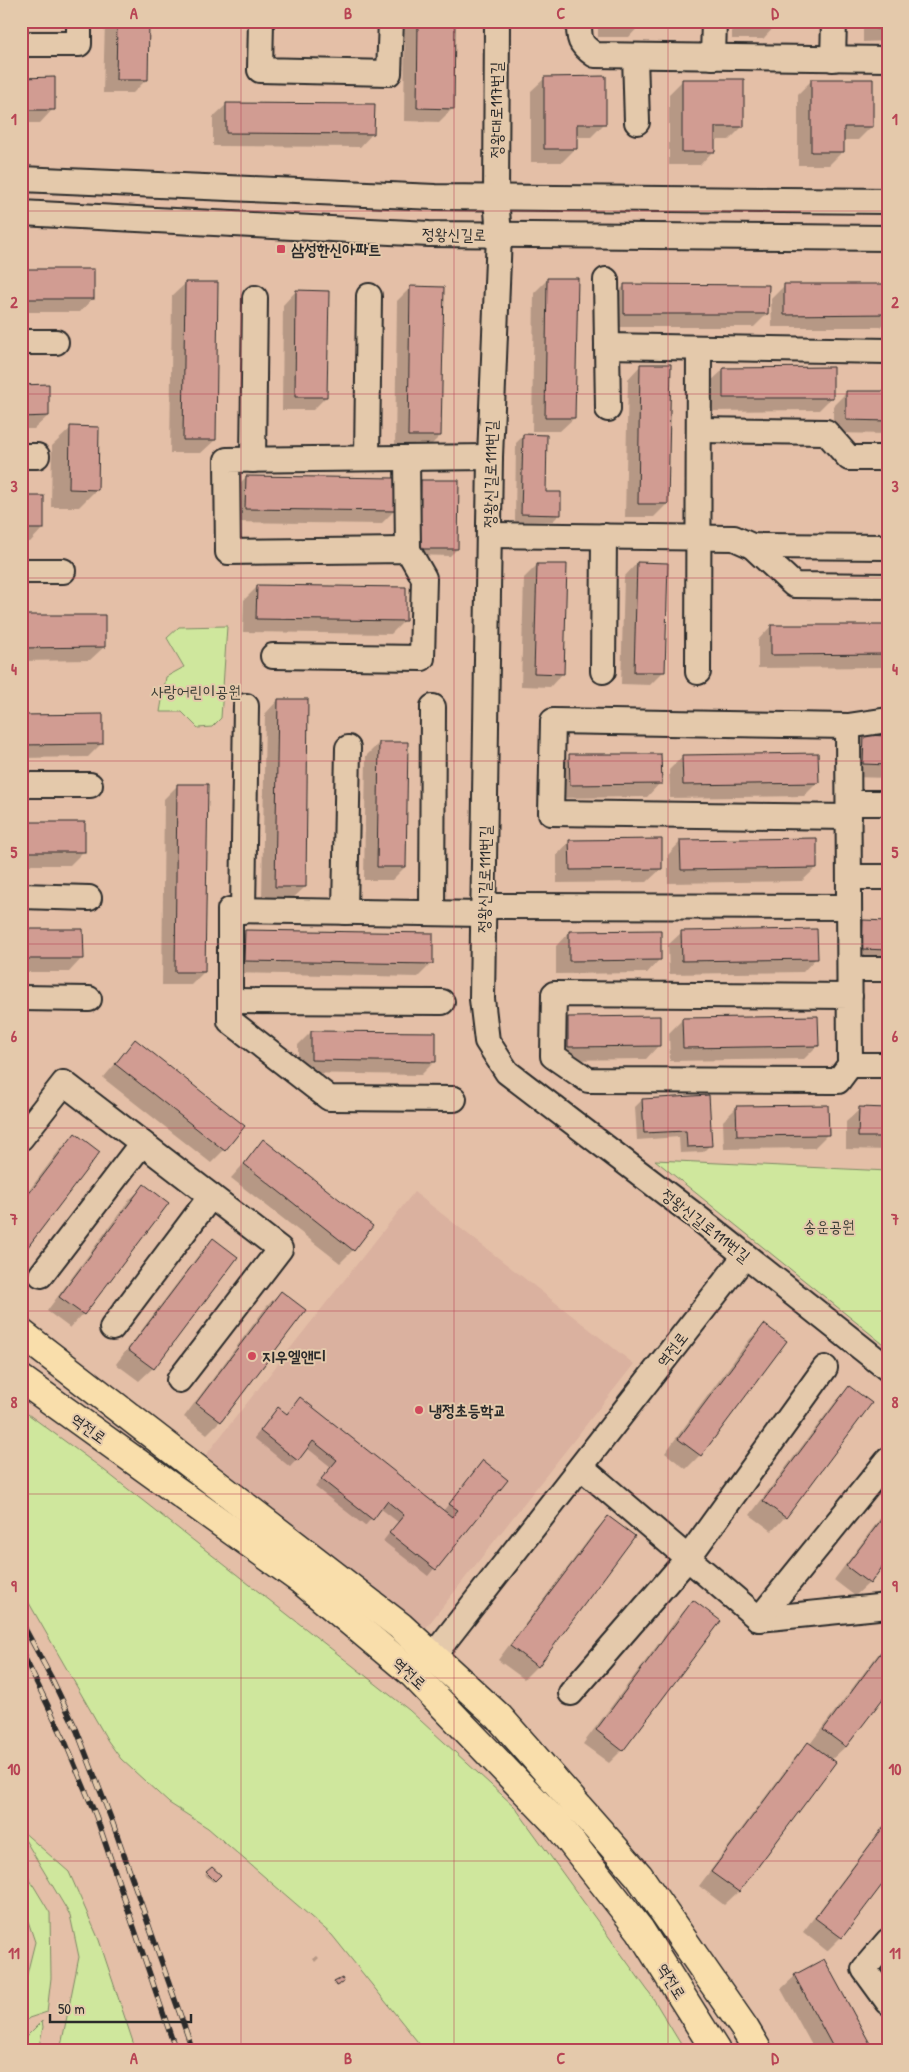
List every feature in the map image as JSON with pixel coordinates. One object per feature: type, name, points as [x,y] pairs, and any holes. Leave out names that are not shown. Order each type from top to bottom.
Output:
[{"type":"main road","name":"역전로","points":[[21,1333],[400,1626],[499,1717],[640,1876],[745,2029],[758,2051]]},
{"type":"main road","name":"역전로","points":[[21,1380],[302,1581],[413,1674],[557,1824],[640,1930],[716,2051]]},
{"type":"street","points":[[21,44],[78,44],[79,21]]},
{"type":"street","points":[[261,21],[260,70],[389,73],[391,21]]},
{"type":"street","name":"정왕대로117번길","points":[[496,198],[497,21]]},
{"type":"street","points":[[579,21],[579,38],[584,47],[595,55],[888,59]]},
{"type":"street","points":[[713,57],[714,21]]},
{"type":"street","points":[[833,59],[834,21]]},
{"type":"street","points":[[635,56],[637,122]]},
{"type":"street","points":[[21,179],[435,197],[888,201]]},
{"type":"street","name":"정왕신길로111번길","points":[[496,198],[499,235],[490,457],[482,999],[487,1041],[507,1072],[888,1369]]},
{"type":"street","name":"정왕신길로","points":[[21,213],[429,234],[888,238]]},
{"type":"street","points":[[606,280],[608,409]]},
{"type":"street","points":[[367,458],[369,296]]},
{"type":"street","points":[[253,460],[255,298]]},
{"type":"street","points":[[21,342],[56,342]]},
{"type":"street","points":[[607,346],[888,352]]},
{"type":"street","points":[[698,672],[699,348]]},
{"type":"street","points":[[699,430],[826,432],[849,458],[888,458]]},
{"type":"street","points":[[408,550],[228,552],[227,460],[490,457]]},
{"type":"street","points":[[273,656],[422,658],[424,578],[408,550],[407,458]]},
{"type":"street","points":[[489,535],[734,538],[752,546],[794,585],[888,586]]},
{"type":"street","points":[[603,671],[604,536]]},
{"type":"street","points":[[752,546],[888,548]]},
{"type":"street","points":[[21,571],[63,571]]},
{"type":"street","points":[[243,910],[246,706]]},
{"type":"street","points":[[432,913],[433,708]]},
{"type":"street","points":[[888,720],[848,726],[553,721],[551,813],[849,810],[888,803]]},
{"type":"street","points":[[848,726],[850,969],[850,996],[850,1065],[838,1081],[588,1080],[553,1056],[554,994],[850,996]]},
{"type":"street","points":[[345,912],[348,748]]},
{"type":"street","points":[[21,785],[90,785]]},
{"type":"street","points":[[849,877],[888,877]]},
{"type":"street","points":[[21,896],[89,898]]},
{"type":"street","points":[[454,1099],[329,1098],[230,1021],[230,910],[432,913],[484,910],[849,907]]},
{"type":"street","points":[[850,969],[888,969]]},
{"type":"street","points":[[21,998],[88,999]]},
{"type":"street","points":[[230,1001],[442,1002]]},
{"type":"street","points":[[850,1065],[888,1065]]},
{"type":"street","points":[[21,1138],[64,1083],[280,1249],[179,1380]]},
{"type":"street","points":[[41,1274],[142,1143]]},
{"type":"street","points":[[112,1328],[211,1196]]},
{"type":"street","name":"역전로","points":[[433,1656],[745,1256]]},
{"type":"street","points":[[571,1693],[688,1558],[825,1368]]},
{"type":"street","points":[[759,1619],[888,1460]]},
{"type":"street","points":[[581,1467],[759,1619],[888,1606]]},
{"type":"street","points":[[888,1941],[864,1969],[888,2002]]},
{"type":"shaded area","name":"냉정초등학교","points":[[414,1192],[634,1364],[425,1629],[205,1456]]},
{"type":"green space","name":"사랑어린이공원","points":[[227,626],[221,718],[212,727],[198,728],[182,712],[160,712],[166,677],[184,667],[167,638],[179,627]]},
{"type":"green space","name":"송운공원","points":[[655,1160],[888,1171],[888,1348]]},
{"type":"green space","points":[[21,1409],[100,1467],[409,1710],[514,1806],[651,1995],[685,2051],[425,2051],[332,1935],[208,1828],[169,1803],[121,1759],[108,1741],[21,1589]]},
{"type":"green space","points":[[21,1830],[69,1872],[99,1940],[136,2051],[60,2051],[79,1957],[70,1915]]},
{"type":"green space","points":[[21,1865],[50,1913],[51,1978],[47,2012],[29,2018],[21,2026],[21,1998],[35,1942],[21,1900]]},
{"type":"green space","points":[[42,2021],[43,2027],[38,2051],[21,2051],[21,2042]]},
{"type":"building","points":[[117,21],[149,21],[148,80],[116,80]]},
{"type":"building","points":[[418,21],[455,21],[454,109],[417,108]]},
{"type":"building","points":[[611,21],[643,21],[643,24],[611,24]]},
{"type":"building","points":[[745,21],[777,21],[777,26],[745,26]]},
{"type":"building","points":[[876,21],[888,21],[888,29],[876,29]]},
{"type":"building","points":[[606,76],[606,124],[577,124],[577,149],[544,149],[544,77]]},
{"type":"building","points":[[55,77],[55,110],[21,110],[21,78]]},
{"type":"building","points":[[682,79],[744,79],[744,127],[715,127],[715,152],[682,152]]},
{"type":"building","points":[[811,79],[873,79],[873,127],[844,127],[844,152],[811,152]]},
{"type":"building","points":[[226,103],[375,104],[374,134],[226,133]]},
{"type":"building","points":[[21,269],[94,269],[94,299],[21,299]]},
{"type":"building","points":[[547,278],[578,278],[575,418],[545,418]]},
{"type":"building","points":[[185,282],[218,282],[216,440],[183,440]]},
{"type":"building","points":[[624,284],[769,285],[768,314],[624,314]]},
{"type":"building","points":[[784,284],[888,284],[888,314],[784,315]]},
{"type":"building","points":[[410,286],[444,287],[441,436],[408,436]]},
{"type":"building","points":[[296,290],[329,291],[327,397],[295,397]]},
{"type":"building","points":[[640,364],[671,364],[668,504],[638,504]]},
{"type":"building","points":[[833,367],[833,398],[723,398],[723,368]]},
{"type":"building","points":[[49,384],[49,416],[21,417],[21,385]]},
{"type":"building","points":[[846,391],[888,391],[888,421],[846,420]]},
{"type":"building","points":[[70,426],[99,427],[98,490],[69,489]]},
{"type":"building","points":[[523,434],[547,435],[546,492],[561,492],[561,515],[521,514]]},
{"type":"building","points":[[246,476],[396,478],[395,511],[245,509]]},
{"type":"building","points":[[421,480],[459,480],[458,549],[420,549]]},
{"type":"building","points":[[21,496],[44,496],[44,529],[21,529]]},
{"type":"building","points":[[637,562],[668,563],[665,672],[634,672]]},
{"type":"building","points":[[537,564],[567,564],[564,674],[534,673]]},
{"type":"building","points":[[257,585],[406,587],[406,621],[256,619]]},
{"type":"building","points":[[21,615],[105,615],[105,647],[21,648]]},
{"type":"building","points":[[771,625],[888,625],[888,654],[771,655]]},
{"type":"building","points":[[278,699],[308,699],[306,887],[275,887]]},
{"type":"building","points":[[103,714],[103,744],[21,745],[21,715]]},
{"type":"building","points":[[864,735],[888,736],[888,765],[863,764]]},
{"type":"building","points":[[379,742],[408,742],[406,867],[377,867]]},
{"type":"building","points":[[818,753],[819,783],[683,785],[682,755]]},
{"type":"building","points":[[569,754],[661,754],[662,784],[570,785]]},
{"type":"building","points":[[177,784],[208,784],[205,972],[175,972]]},
{"type":"building","points":[[21,822],[85,822],[85,852],[21,852]]},
{"type":"building","points":[[817,838],[817,868],[681,870],[680,840]]},
{"type":"building","points":[[662,839],[662,869],[570,870],[569,840]]},
{"type":"building","points":[[863,920],[888,921],[888,950],[862,949]]},
{"type":"building","points":[[21,929],[83,929],[84,959],[21,959]]},
{"type":"building","points":[[817,929],[818,959],[682,961],[681,931]]},
{"type":"building","points":[[245,930],[433,933],[433,964],[244,961]]},
{"type":"building","points":[[661,930],[661,960],[569,961],[569,931]]},
{"type":"building","points":[[660,1016],[660,1046],[568,1047],[568,1017]]},
{"type":"building","points":[[818,1016],[819,1046],[683,1048],[682,1018]]},
{"type":"building","points":[[311,1031],[436,1032],[436,1062],[311,1060]]},
{"type":"building","points":[[135,1039],[245,1126],[225,1151],[115,1064]]},
{"type":"building","points":[[709,1095],[712,1146],[687,1147],[686,1131],[644,1133],[642,1099]]},
{"type":"building","points":[[828,1105],[829,1135],[737,1136],[736,1106]]},
{"type":"building","points":[[859,1107],[888,1108],[888,1137],[858,1137]]},
{"type":"building","points":[[75,1133],[100,1152],[21,1256],[21,1204]]},
{"type":"building","points":[[263,1139],[373,1226],[354,1251],[244,1164]]},
{"type":"building","points":[[144,1184],[169,1203],[84,1315],[59,1297]]},
{"type":"building","points":[[213,1238],[238,1257],[154,1369],[128,1350]]},
{"type":"building","points":[[281,1291],[306,1310],[221,1422],[196,1403]]},
{"type":"building","points":[[764,1324],[787,1341],[701,1456],[678,1439]]},
{"type":"building","points":[[849,1386],[872,1403],[786,1518],[763,1501]]},
{"type":"building","name":"냉정초등학교","points":[[300,1397],[452,1517],[458,1510],[449,1504],[483,1460],[508,1480],[436,1570],[389,1533],[404,1515],[387,1501],[373,1520],[321,1479],[337,1460],[313,1441],[298,1461],[260,1431],[278,1407],[287,1414]]},
{"type":"building","points":[[888,1511],[888,1559],[870,1584],[846,1566]]},
{"type":"building","points":[[608,1516],[635,1536],[538,1667],[510,1646]]},
{"type":"building","points":[[693,1600],[721,1621],[623,1751],[596,1730]]},
{"type":"building","points":[[888,1643],[888,1692],[846,1747],[823,1730]]},
{"type":"building","points":[[808,1742],[836,1762],[739,1892],[711,1872]]},
{"type":"building","points":[[888,1821],[888,1877],[842,1938],[815,1918]]},
{"type":"building","points":[[212,1867],[221,1875],[215,1881],[206,1872]]},
{"type":"building","points":[[824,1959],[874,2051],[835,2051],[794,1975]]},
{"type":"building","points":[[342,1978],[344,1982],[336,1986],[334,1982]]},
{"type":"railway","points":[[21,1621],[77,1731],[112,1821],[193,2051]]},
{"type":"railway","points":[[21,1650],[64,1739],[96,1816],[176,2051]]},
{"type":"place","name":"삼성한신아파트","points":[[281,249]]},
{"type":"place","name":"지우엘앤디","points":[[252,1356]]},
{"type":"place","name":"냉정초등학교","points":[[419,1410]]}]
